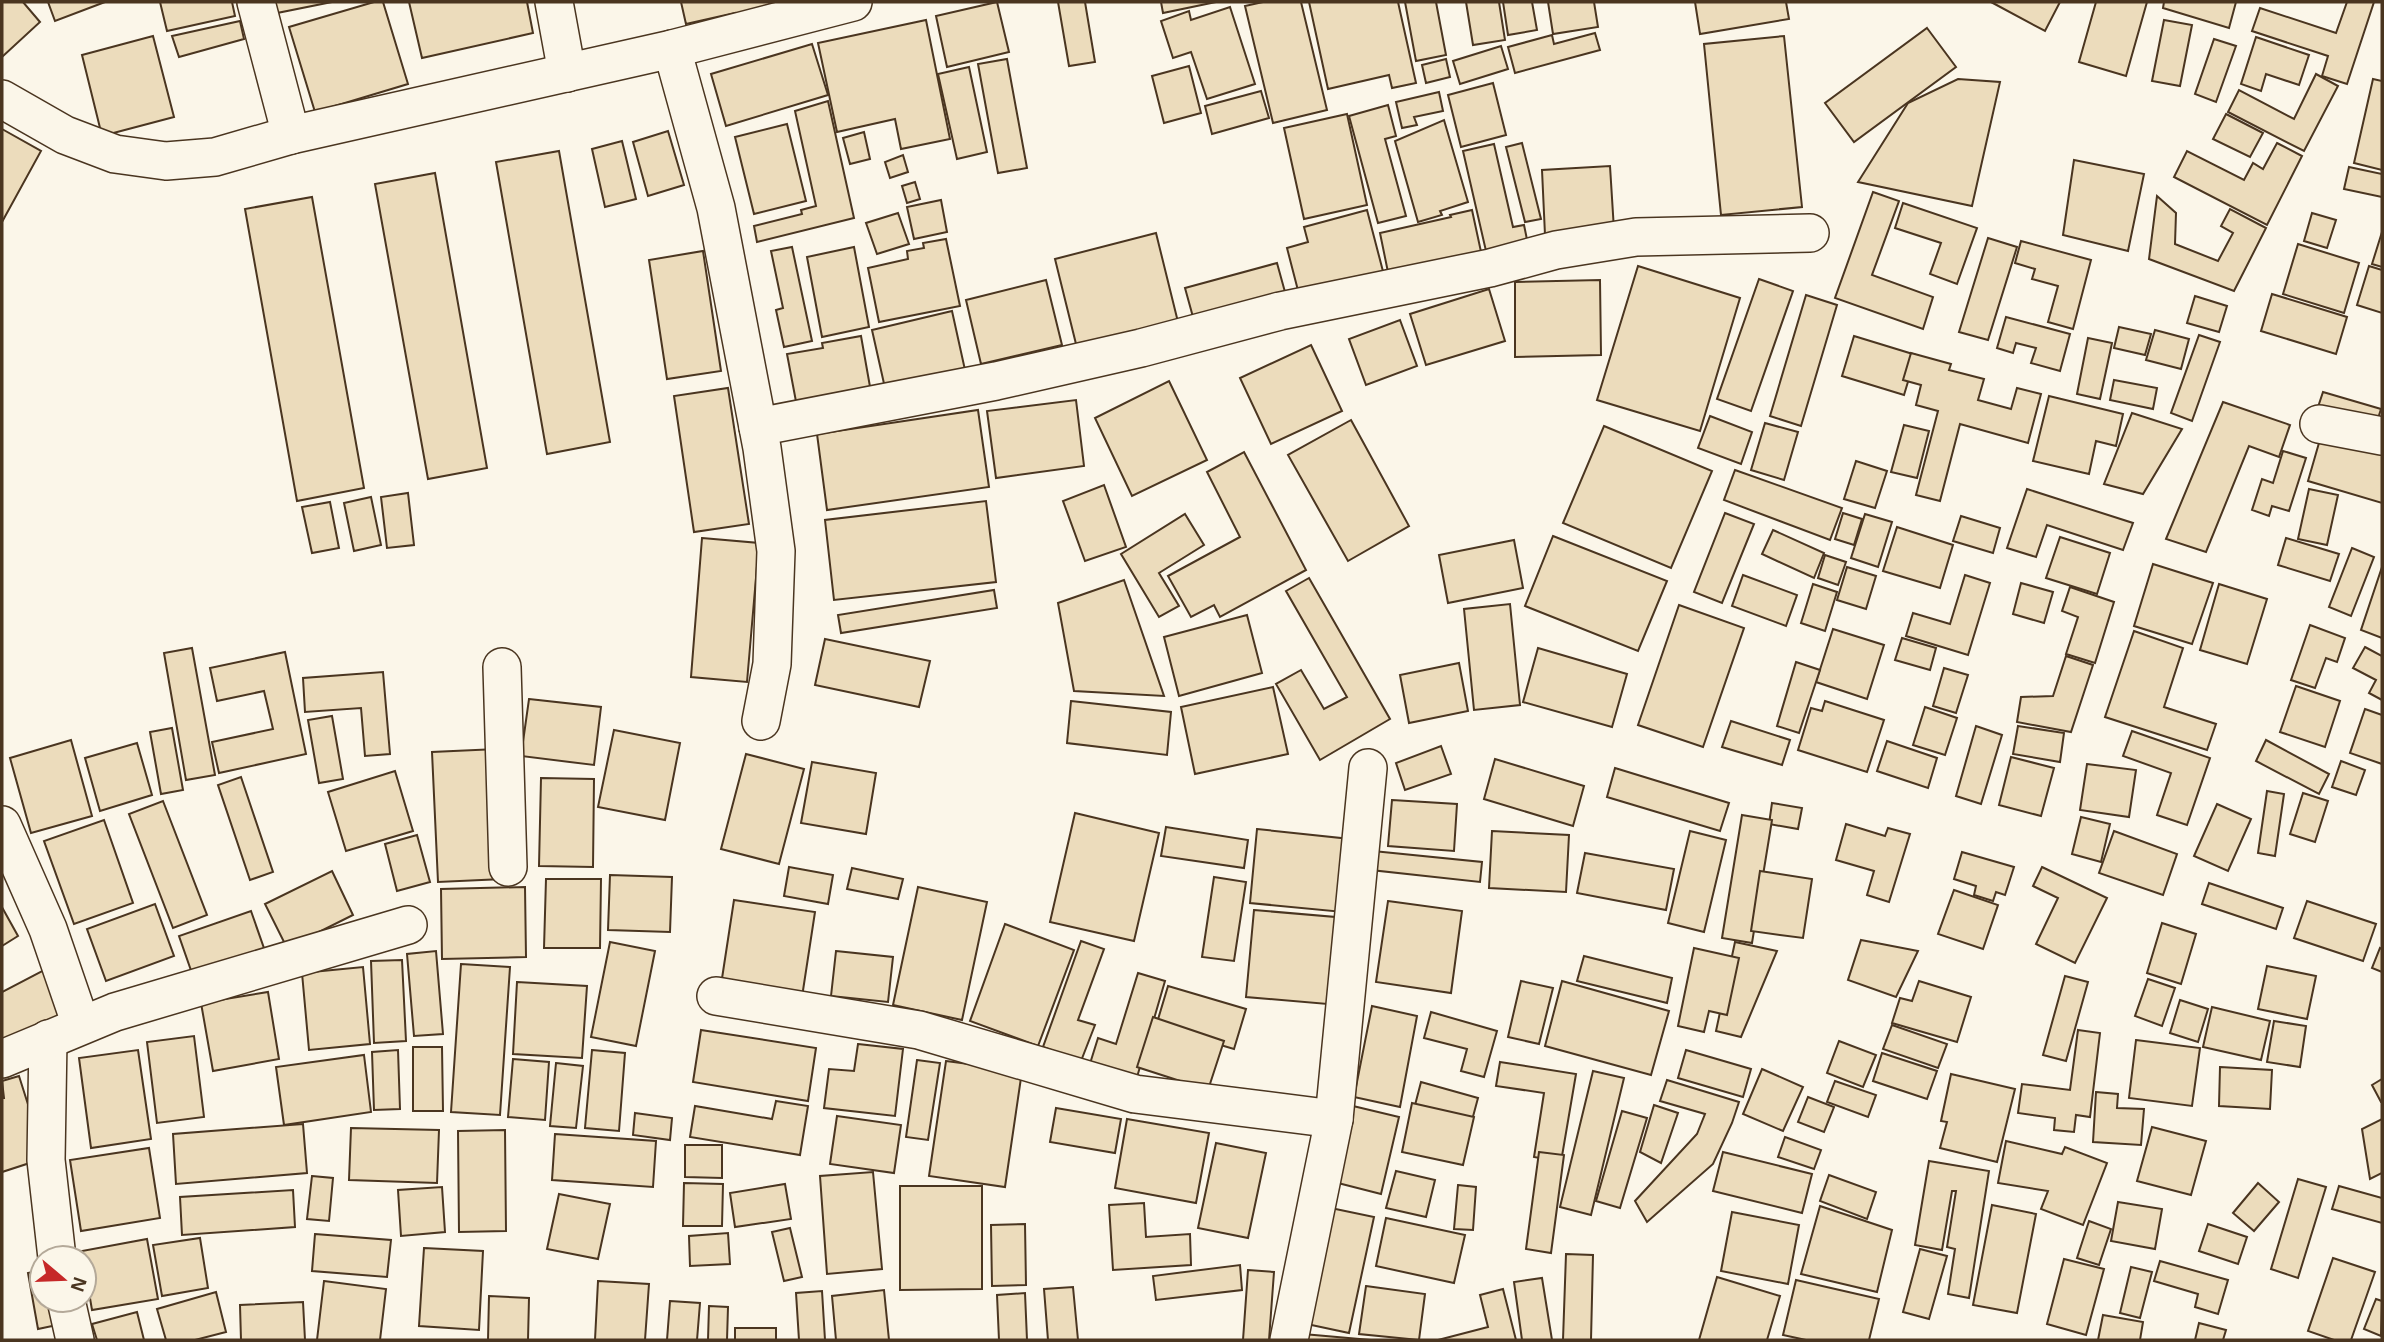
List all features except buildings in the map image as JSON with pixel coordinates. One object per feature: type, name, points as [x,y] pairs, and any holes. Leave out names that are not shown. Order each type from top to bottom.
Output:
[{"type":"street","points":[[256,2],[291,135]]},
{"type":"street","points":[[554,2],[567,73]]},
{"type":"street","points":[[2,100],[65,135],[115,154],[166,161],[215,157],[291,135],[672,49],[853,2]]},
{"type":"street","points":[[672,49],[716,208],[758,426],[776,551],[772,664],[761,721]]},
{"type":"street","points":[[758,426],[798,421],[996,381],[1142,348],[1280,311],[1490,268],[1556,250],[1636,237],[1810,233]]},
{"type":"street","points":[[2319,424],[2382,436]]},
{"type":"street","points":[[502,667],[508,867]]},
{"type":"street","points":[[1289,1340],[1334,1119],[1368,768]]},
{"type":"street","points":[[2,825],[48,929],[80,1025]]},
{"type":"street","points":[[2,1059],[80,1025],[180,992],[408,925]]},
{"type":"street","points":[[716,996],[919,1030],[1135,1094],[1334,1119]]},
{"type":"street","points":[[48,1039],[46,1160],[55,1244]]},
{"type":"street","points":[[69,1314],[75,1340]]}]
